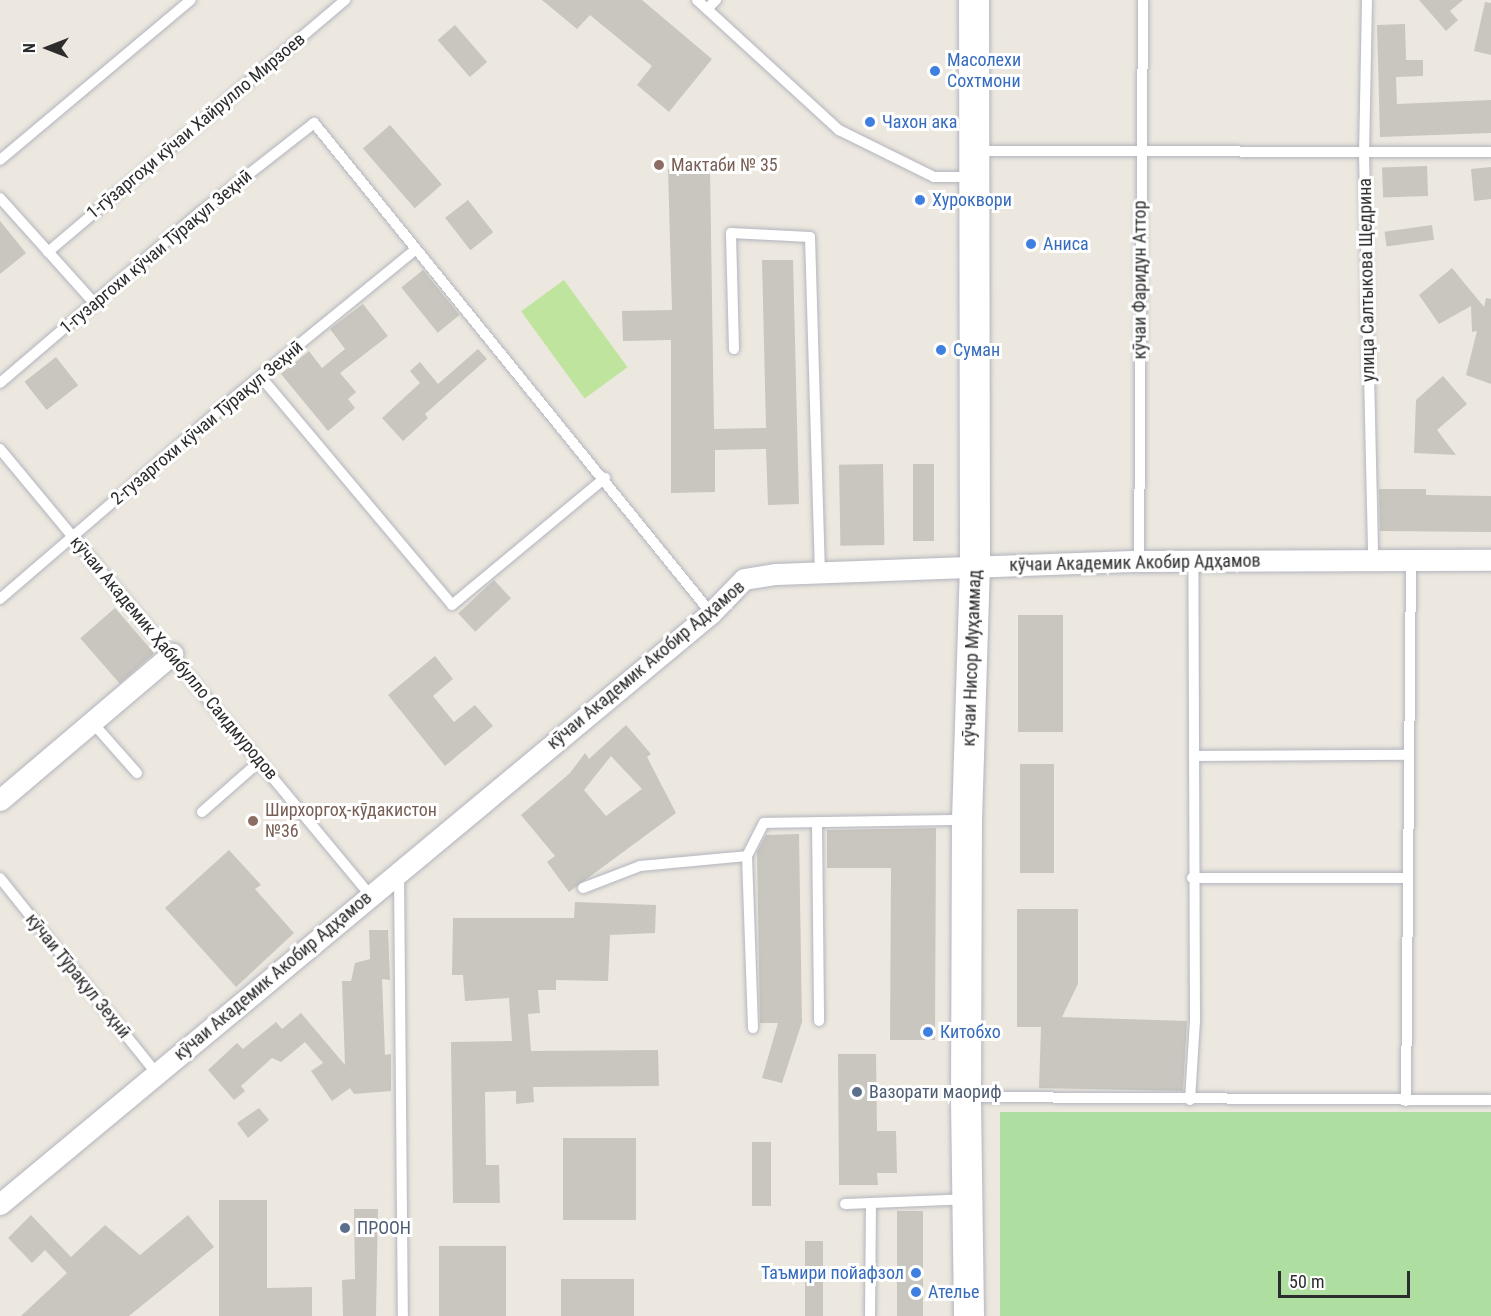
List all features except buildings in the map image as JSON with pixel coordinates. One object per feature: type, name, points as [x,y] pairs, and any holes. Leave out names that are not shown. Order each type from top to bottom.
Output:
[{"type":"street","name":"кӯчаи Нисор Муҳаммад","points":[[969,1316],[966,1097],[967,820],[975,567],[974,0]]},
{"type":"street","name":"кӯчаи Академик Акобир Адҳамов","points":[[0,1204],[711,613],[744,579],[820,573],[1193,559],[1491,560]]},
{"type":"street","points":[[0,800],[172,654]]},
{"type":"lane","points":[[0,160],[191,0]]},
{"type":"lane","name":"1-гӯзаргоҳи кӯчаи Хайрулло Мирзоев","points":[[48,252],[345,0]]},
{"type":"lane","points":[[697,0],[839,130],[934,177],[974,164],[1140,152],[1491,152]]},
{"type":"lane","points":[[707,9],[716,0]]},
{"type":"lane","name":"кӯчаи Фаридун Аттор","points":[[1139,561],[1140,152],[1143,0]]},
{"type":"lane","name":"улица Салтыкова Щедрина","points":[[1367,0],[1364,153],[1373,559]]},
{"type":"lane","name":"1-гузаргохи кӯчаи Тӯрақул Зеҳнӣ","points":[[0,383],[199,213],[314,123],[416,249]]},
{"type":"lane","points":[[0,198],[95,304]]},
{"type":"lane","points":[[734,350],[731,233],[810,237],[820,573]]},
{"type":"lane","points":[[416,249],[604,478],[711,613]]},
{"type":"lane","name":"2-гузаргохи кӯчаи Тӯрақул Зеҳнӣ","points":[[0,598],[416,249]]},
{"type":"lane","points":[[261,377],[452,605],[604,478]]},
{"type":"lane","name":"кӯчаи Академик Ҳабибулло Саидмуродов","points":[[0,449],[370,895]]},
{"type":"lane","points":[[1406,1101],[1407,755],[1411,558]]},
{"type":"lane","points":[[1190,1100],[1195,1021],[1192,878],[1193,559]]},
{"type":"lane","points":[[92,722],[137,773]]},
{"type":"lane","points":[[1194,756],[1407,755]]},
{"type":"lane","points":[[202,812],[260,761]]},
{"type":"lane","points":[[753,1028],[747,856],[764,823],[967,820]]},
{"type":"lane","points":[[817,822],[819,1022]]},
{"type":"lane","points":[[583,888],[640,866],[747,856]]},
{"type":"lane","points":[[399,872],[404,1316]]},
{"type":"lane","name":"кӯчаи Тӯрақул Зеҳнӣ","points":[[0,878],[157,1074]]},
{"type":"lane","points":[[1192,878],[1406,878]]},
{"type":"lane","points":[[966,1097],[1491,1100]]},
{"type":"lane","points":[[845,1204],[967,1199]]},
{"type":"lane","points":[[870,1316],[871,1203]]},
{"type":"green space","points":[[564,280],[627,367],[585,399],[521,311]]},
{"type":"green space","points":[[1000,1112],[1491,1112],[1491,1316],[1000,1316]]},
{"type":"place","name":"Масолехи Сохтмони","points":[[935,71]]},
{"type":"place","name":"Чахон ака","points":[[870,122]]},
{"type":"place","name":"Мактаби № 35","points":[[659,165]]},
{"type":"place","name":"Хуроквори","points":[[920,200]]},
{"type":"place","name":"Аниса","points":[[1031,244]]},
{"type":"place","name":"Суман","points":[[941,350]]},
{"type":"place","name":"Ширхоргоҳ-кӯдакистон №36","points":[[253,821]]},
{"type":"place","name":"Китобхо","points":[[928,1032]]},
{"type":"place","name":"Вазорати маориф","points":[[857,1092]]},
{"type":"place","name":"ПРООН","points":[[345,1228]]},
{"type":"place","name":"Таъмири пойафзол","points":[[916,1273]]},
{"type":"place","name":"Ателье","points":[[916,1292]]}]
